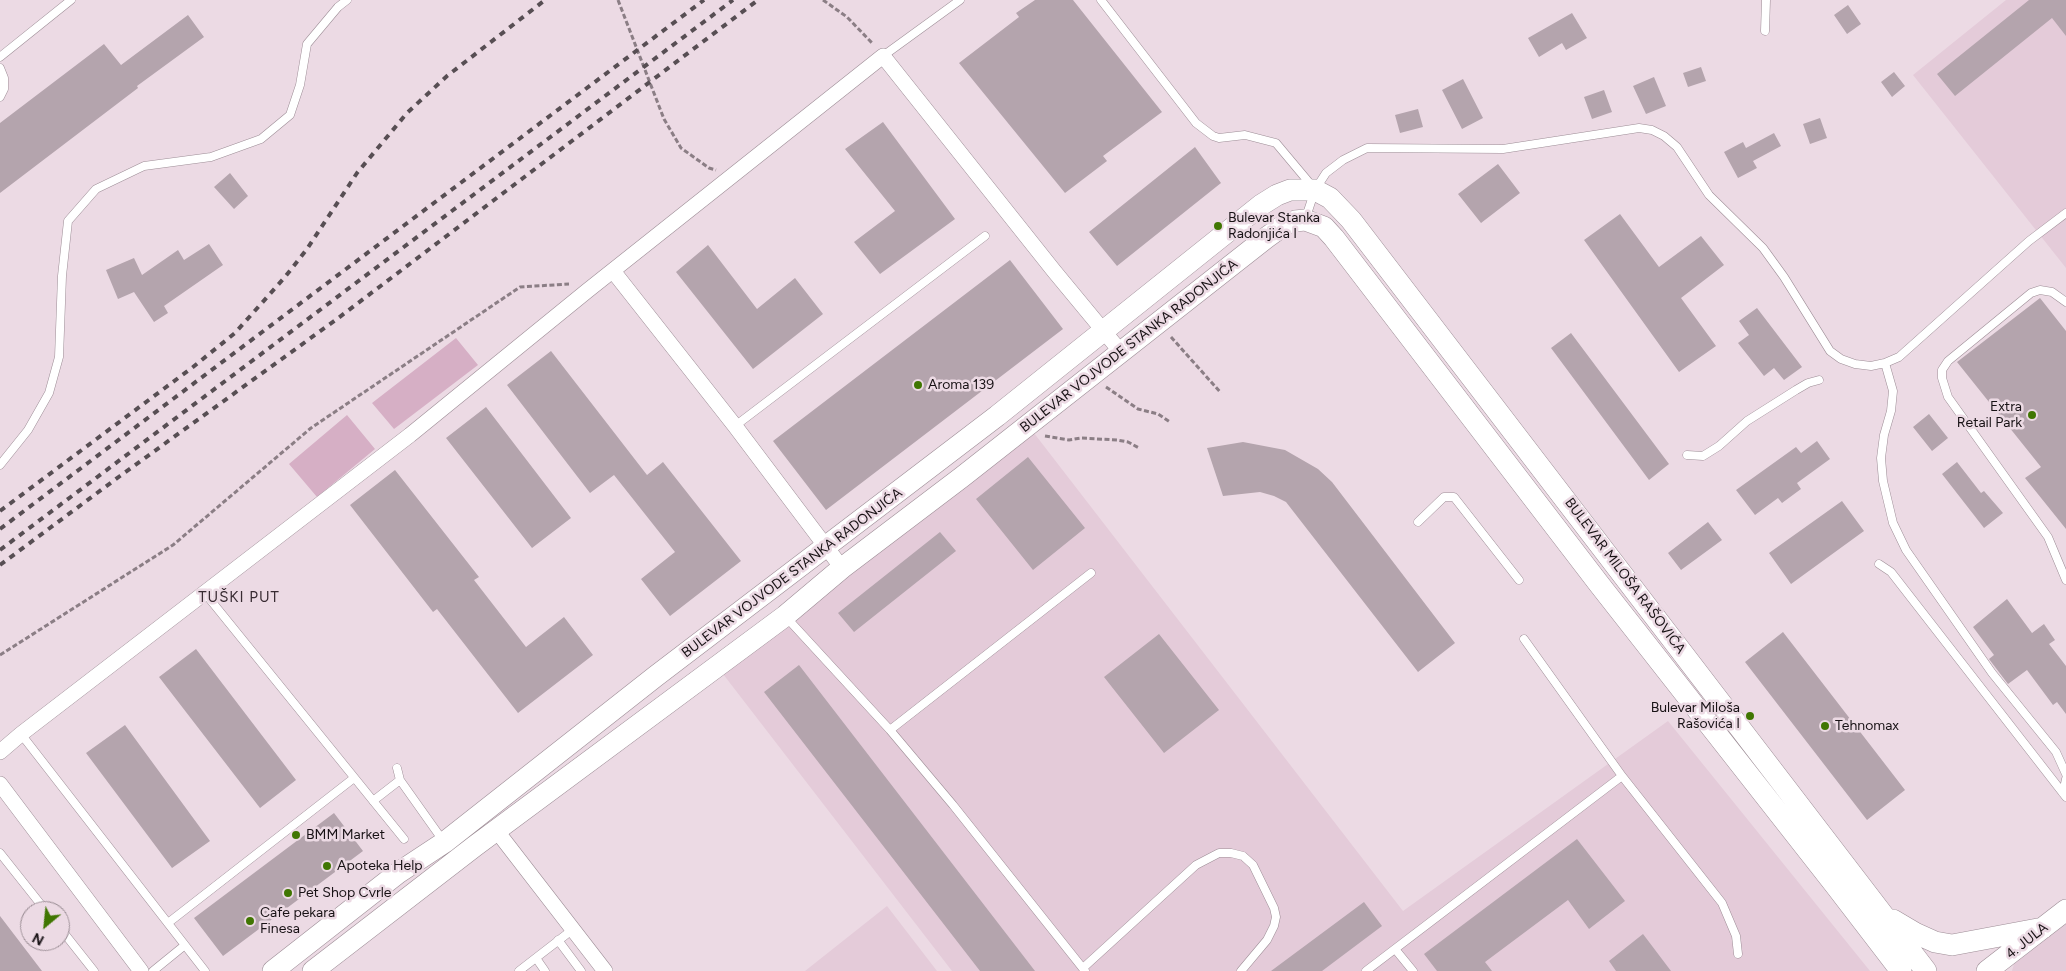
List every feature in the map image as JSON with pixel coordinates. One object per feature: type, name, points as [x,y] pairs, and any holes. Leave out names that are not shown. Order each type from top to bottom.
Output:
[{"type":"street","points":[[0,752],[204,592],[410,435],[587,291],[883,56],[1121,352]]},
{"type":"street","name":"BULEVAR VOJVODE STANKA RADONJIĆA","points":[[313,971],[656,676],[997,416],[1261,205],[1290,190],[1315,190]]},
{"type":"street","name":"BULEVAR MILOŠA RAŠOVIĆA","points":[[1315,190],[1330,198],[1351,220],[1926,971]]},
{"type":"street","name":"BULEVAR VOJVODE STANKA RADONJIĆA","points":[[273,971],[398,873],[496,830],[785,616],[842,568],[1284,225],[1305,220]]},
{"type":"street","name":"BULEVAR MILOŠA RAŠOVIĆA","points":[[1305,220],[1324,227],[1334,238],[1599,584],[1901,971]]},
{"type":"street","points":[[613,271],[735,426],[842,568]]},
{"type":"street","points":[[0,785],[141,971]]},
{"type":"street","points":[[496,830],[605,971]]},
{"type":"street","name":"4. JULA","points":[[1987,971],[2066,910]]},
{"type":"street","points":[[1881,912],[1915,933],[1935,942],[1952,945],[2035,935]]},
{"type":"street","points":[[2013,971],[2035,935]]},
{"type":"lane","points":[[0,57],[71,0]]},
{"type":"lane","points":[[0,465],[28,430],[49,393],[58,357],[62,276],[68,221],[96,189],[144,166],[211,157],[261,139],[290,115],[300,85],[307,44],[338,7],[347,0]]},
{"type":"lane","points":[[883,56],[960,0]]},
{"type":"lane","points":[[1102,0],[1196,123],[1213,136],[1220,138],[1245,135],[1276,143],[1315,190]]},
{"type":"lane","points":[[1765,31],[1766,0]]},
{"type":"lane","points":[[0,68],[4,78],[4,89],[0,97]]},
{"type":"lane","points":[[1305,220],[1315,190],[1326,173],[1343,160],[1367,148],[1503,149],[1639,128],[1652,130],[1664,136],[1677,147],[1708,195],[1763,248],[1789,284],[1830,351],[1841,359],[1855,364],[1871,366],[1885,364],[1900,357],[2029,241],[2066,214]]},
{"type":"lane","points":[[735,426],[985,236]]},
{"type":"lane","points":[[2066,302],[2052,292],[2040,290],[2031,292],[1948,361],[1942,370],[1942,378],[1948,397],[2048,537],[2066,580]]},
{"type":"lane","points":[[1885,364],[1894,391],[1892,411],[1884,435],[1880,458],[1883,481],[1893,523],[1906,550],[1992,673],[2056,752],[2066,774]]},
{"type":"lane","points":[[1686,455],[1703,456],[1719,446],[1747,421],[1802,386],[1819,380]]},
{"type":"lane","points":[[1418,522],[1444,497],[1454,496],[1520,580]]},
{"type":"lane","points":[[1879,564],[1891,572],[2065,795]]},
{"type":"lane","points":[[890,730],[1091,574]]},
{"type":"lane","points":[[204,592],[404,839]]},
{"type":"lane","points":[[785,616],[890,730],[953,805],[1084,970],[1196,865],[1219,853],[1231,852],[1243,856],[1253,865],[1276,916],[1274,926],[1267,940],[1241,971]]},
{"type":"lane","points":[[1524,639],[1622,776],[1722,903],[1736,936],[1738,954]]},
{"type":"lane","points":[[21,734],[205,971]]},
{"type":"lane","points":[[397,768],[400,780],[451,851]]},
{"type":"lane","points":[[1366,971],[1622,776]]},
{"type":"lane","points":[[168,923],[354,778]]},
{"type":"lane","points":[[2065,795],[2066,779]]},
{"type":"lane","points":[[373,801],[400,780]]},
{"type":"lane","points":[[0,853],[38,901]]},
{"type":"lane","points":[[519,971],[572,930]]},
{"type":"lane","points":[[558,940],[581,971]]},
{"type":"lane","points":[[70,941],[94,971]]},
{"type":"lane","points":[[153,971],[185,945]]},
{"type":"lane","points":[[1396,949],[1413,971]]},
{"type":"lane","points":[[536,958],[545,971]]},
{"type":"path","points":[[618,0],[664,119],[681,148],[709,168],[733,175]]},
{"type":"path","points":[[823,0],[847,17],[883,56]]},
{"type":"path","points":[[0,655],[173,545],[311,428],[520,287],[574,284],[587,291]]},
{"type":"path","points":[[1159,323],[1221,393]]},
{"type":"path","points":[[1097,371],[1107,387],[1117,393],[1127,403],[1138,409],[1158,414],[1170,422]]},
{"type":"path","points":[[1030,423],[1045,437],[1069,440],[1081,438],[1117,440],[1128,442],[1139,448]]},
{"type":"shaded area","points":[[2006,0],[2066,0],[2066,268],[1913,75]]},
{"type":"shaded area","points":[[456,338],[478,365],[394,429],[372,403]]},
{"type":"shaded area","points":[[347,415],[375,449],[317,497],[289,464]]},
{"type":"shaded area","points":[[1027,424],[1403,911],[1668,721],[1870,971],[952,971],[723,674]]},
{"type":"shaded area","points":[[887,906],[937,971],[805,971]]},
{"type":"shaded area","points":[[2066,924],[2066,971],[2012,971],[2014,964]]},
{"type":"building","points":[[1035,0],[1073,0],[1162,112],[1103,156],[1107,161],[1065,193],[959,63],[1019,17],[1016,13]]},
{"type":"building","points":[[2029,0],[2066,0],[2066,36],[2052,18],[1955,96],[1937,74]]},
{"type":"building","points":[[1848,5],[1861,24],[1847,34],[1834,15]]},
{"type":"building","points":[[1572,13],[1587,38],[1566,50],[1562,43],[1539,57],[1528,38]]},
{"type":"building","points":[[188,15],[204,37],[137,86],[138,88],[0,193],[0,123],[104,44],[121,65]]},
{"type":"building","points":[[1701,67],[1706,81],[1688,87],[1683,73]]},
{"type":"building","points":[[1894,72],[1905,86],[1892,97],[1881,82]]},
{"type":"building","points":[[1654,77],[1666,106],[1646,114],[1633,86]]},
{"type":"building","points":[[1463,79],[1483,118],[1462,129],[1442,90]]},
{"type":"building","points":[[1604,90],[1612,112],[1592,119],[1584,97]]},
{"type":"building","points":[[1418,109],[1423,127],[1400,133],[1395,115]]},
{"type":"building","points":[[1820,118],[1827,138],[1810,144],[1803,124]]},
{"type":"building","points":[[883,122],[955,219],[880,274],[854,242],[895,211],[845,149]]},
{"type":"building","points":[[1774,133],[1781,146],[1753,161],[1757,168],[1738,178],[1724,152],[1743,142],[1746,148]]},
{"type":"building","points":[[1195,147],[1221,183],[1117,266],[1089,232]]},
{"type":"building","points":[[1498,164],[1520,193],[1481,223],[1458,194]]},
{"type":"building","points":[[230,173],[248,196],[234,209],[214,187]]},
{"type":"building","points":[[1620,214],[1659,267],[1701,236],[1724,265],[1681,298],[1716,346],[1679,372],[1584,240]]},
{"type":"building","points":[[209,244],[223,265],[164,306],[168,313],[154,322],[134,292],[118,299],[106,270],[134,258],[142,275],[178,250],[184,260]]},
{"type":"building","points":[[708,245],[757,309],[795,278],[823,314],[753,369],[676,272]]},
{"type":"building","name":"Aroma 139","points":[[1010,260],[1063,329],[826,510],[773,441]]},
{"type":"building","name":"Extra Retail Park","points":[[2040,298],[2066,331],[2066,529],[2025,478],[2041,467],[1957,362]]},
{"type":"building","points":[[1757,308],[1802,367],[1784,380],[1774,368],[1764,376],[1738,343],[1749,335],[1739,321]]},
{"type":"building","points":[[1571,333],[1669,464],[1649,480],[1551,348]]},
{"type":"building","points":[[551,351],[647,475],[663,462],[741,561],[670,616],[641,579],[675,552],[614,475],[590,493],[507,385]]},
{"type":"building","points":[[486,407],[571,518],[532,548],[446,438]]},
{"type":"building","points":[[1929,414],[1948,438],[1932,451],[1913,427]]},
{"type":"building","points":[[1817,441],[1830,459],[1797,483],[1801,489],[1782,503],[1778,498],[1755,515],[1736,490],[1796,447],[1801,453]]},
{"type":"building","points":[[1243,442],[1285,450],[1318,469],[1332,482],[1455,643],[1418,672],[1286,502],[1260,492],[1223,496],[1207,448]]},
{"type":"building","points":[[1028,457],[1085,528],[1033,570],[976,499]]},
{"type":"building","points":[[1957,462],[1981,493],[1984,491],[2003,513],[1984,528],[1942,474]]},
{"type":"building","points":[[395,470],[479,577],[474,580],[526,647],[564,617],[593,655],[518,713],[437,609],[433,612],[350,505]]},
{"type":"building","points":[[1842,501],[1864,531],[1791,584],[1769,553]]},
{"type":"building","points":[[1708,522],[1722,540],[1681,570],[1668,553]]},
{"type":"building","points":[[940,532],[956,551],[854,632],[838,613]]},
{"type":"building","points":[[2007,599],[2032,633],[2044,624],[2055,640],[2049,644],[2066,666],[2066,714],[2057,702],[2053,705],[2027,670],[2008,684],[1989,659],[1994,655],[1973,627]]},
{"type":"building","name":"Tehnomax","points":[[1783,632],[1905,790],[1867,820],[1745,662]]},
{"type":"building","points":[[1159,634],[1219,710],[1164,753],[1104,677]]},
{"type":"building","points":[[196,649],[296,780],[260,808],[159,677]]},
{"type":"building","points":[[799,665],[1035,971],[980,971],[764,692]]},
{"type":"building","points":[[125,725],[210,841],[172,868],[86,753]]},
{"type":"building","points":[[334,813],[363,851],[223,956],[194,918]]},
{"type":"building","points":[[1577,839],[1625,901],[1589,929],[1568,900],[1485,962],[1492,971],[1437,971],[1424,954]]},
{"type":"building","points":[[1364,902],[1382,926],[1322,971],[1271,971]]},
{"type":"building","points":[[0,916],[20,942],[20,951],[27,951],[42,971],[0,971]]},
{"type":"building","points":[[1643,934],[1671,971],[1616,971],[1609,961]]},
{"type":"railway","points":[[0,511],[193,367],[235,333],[285,277],[307,249],[357,173],[407,113],[447,76],[545,0]]},
{"type":"railway","points":[[0,529],[704,0]]},
{"type":"railway","points":[[0,550],[733,0]]},
{"type":"railway","points":[[0,565],[337,319],[758,0]]},
{"type":"place","name":"Bulevar Stanka Radonjića I","points":[[1218,226]]},
{"type":"place","name":"Aroma 139","points":[[918,385]]},
{"type":"place","name":"Extra Retail Park","points":[[2032,415]]},
{"type":"place","name":"Bulevar Miloša Rašovića I","points":[[1750,716]]},
{"type":"place","name":"Tehnomax","points":[[1825,726]]},
{"type":"place","name":"BMM Market","points":[[296,835]]},
{"type":"place","name":"Apoteka Help","points":[[327,866]]},
{"type":"place","name":"Pet Shop Cvrle","points":[[288,893]]},
{"type":"place","name":"Cafe pekara Finesa","points":[[250,921]]},
{"type":"district","name":"TUŠKI PUT","points":[[239,598]]}]
